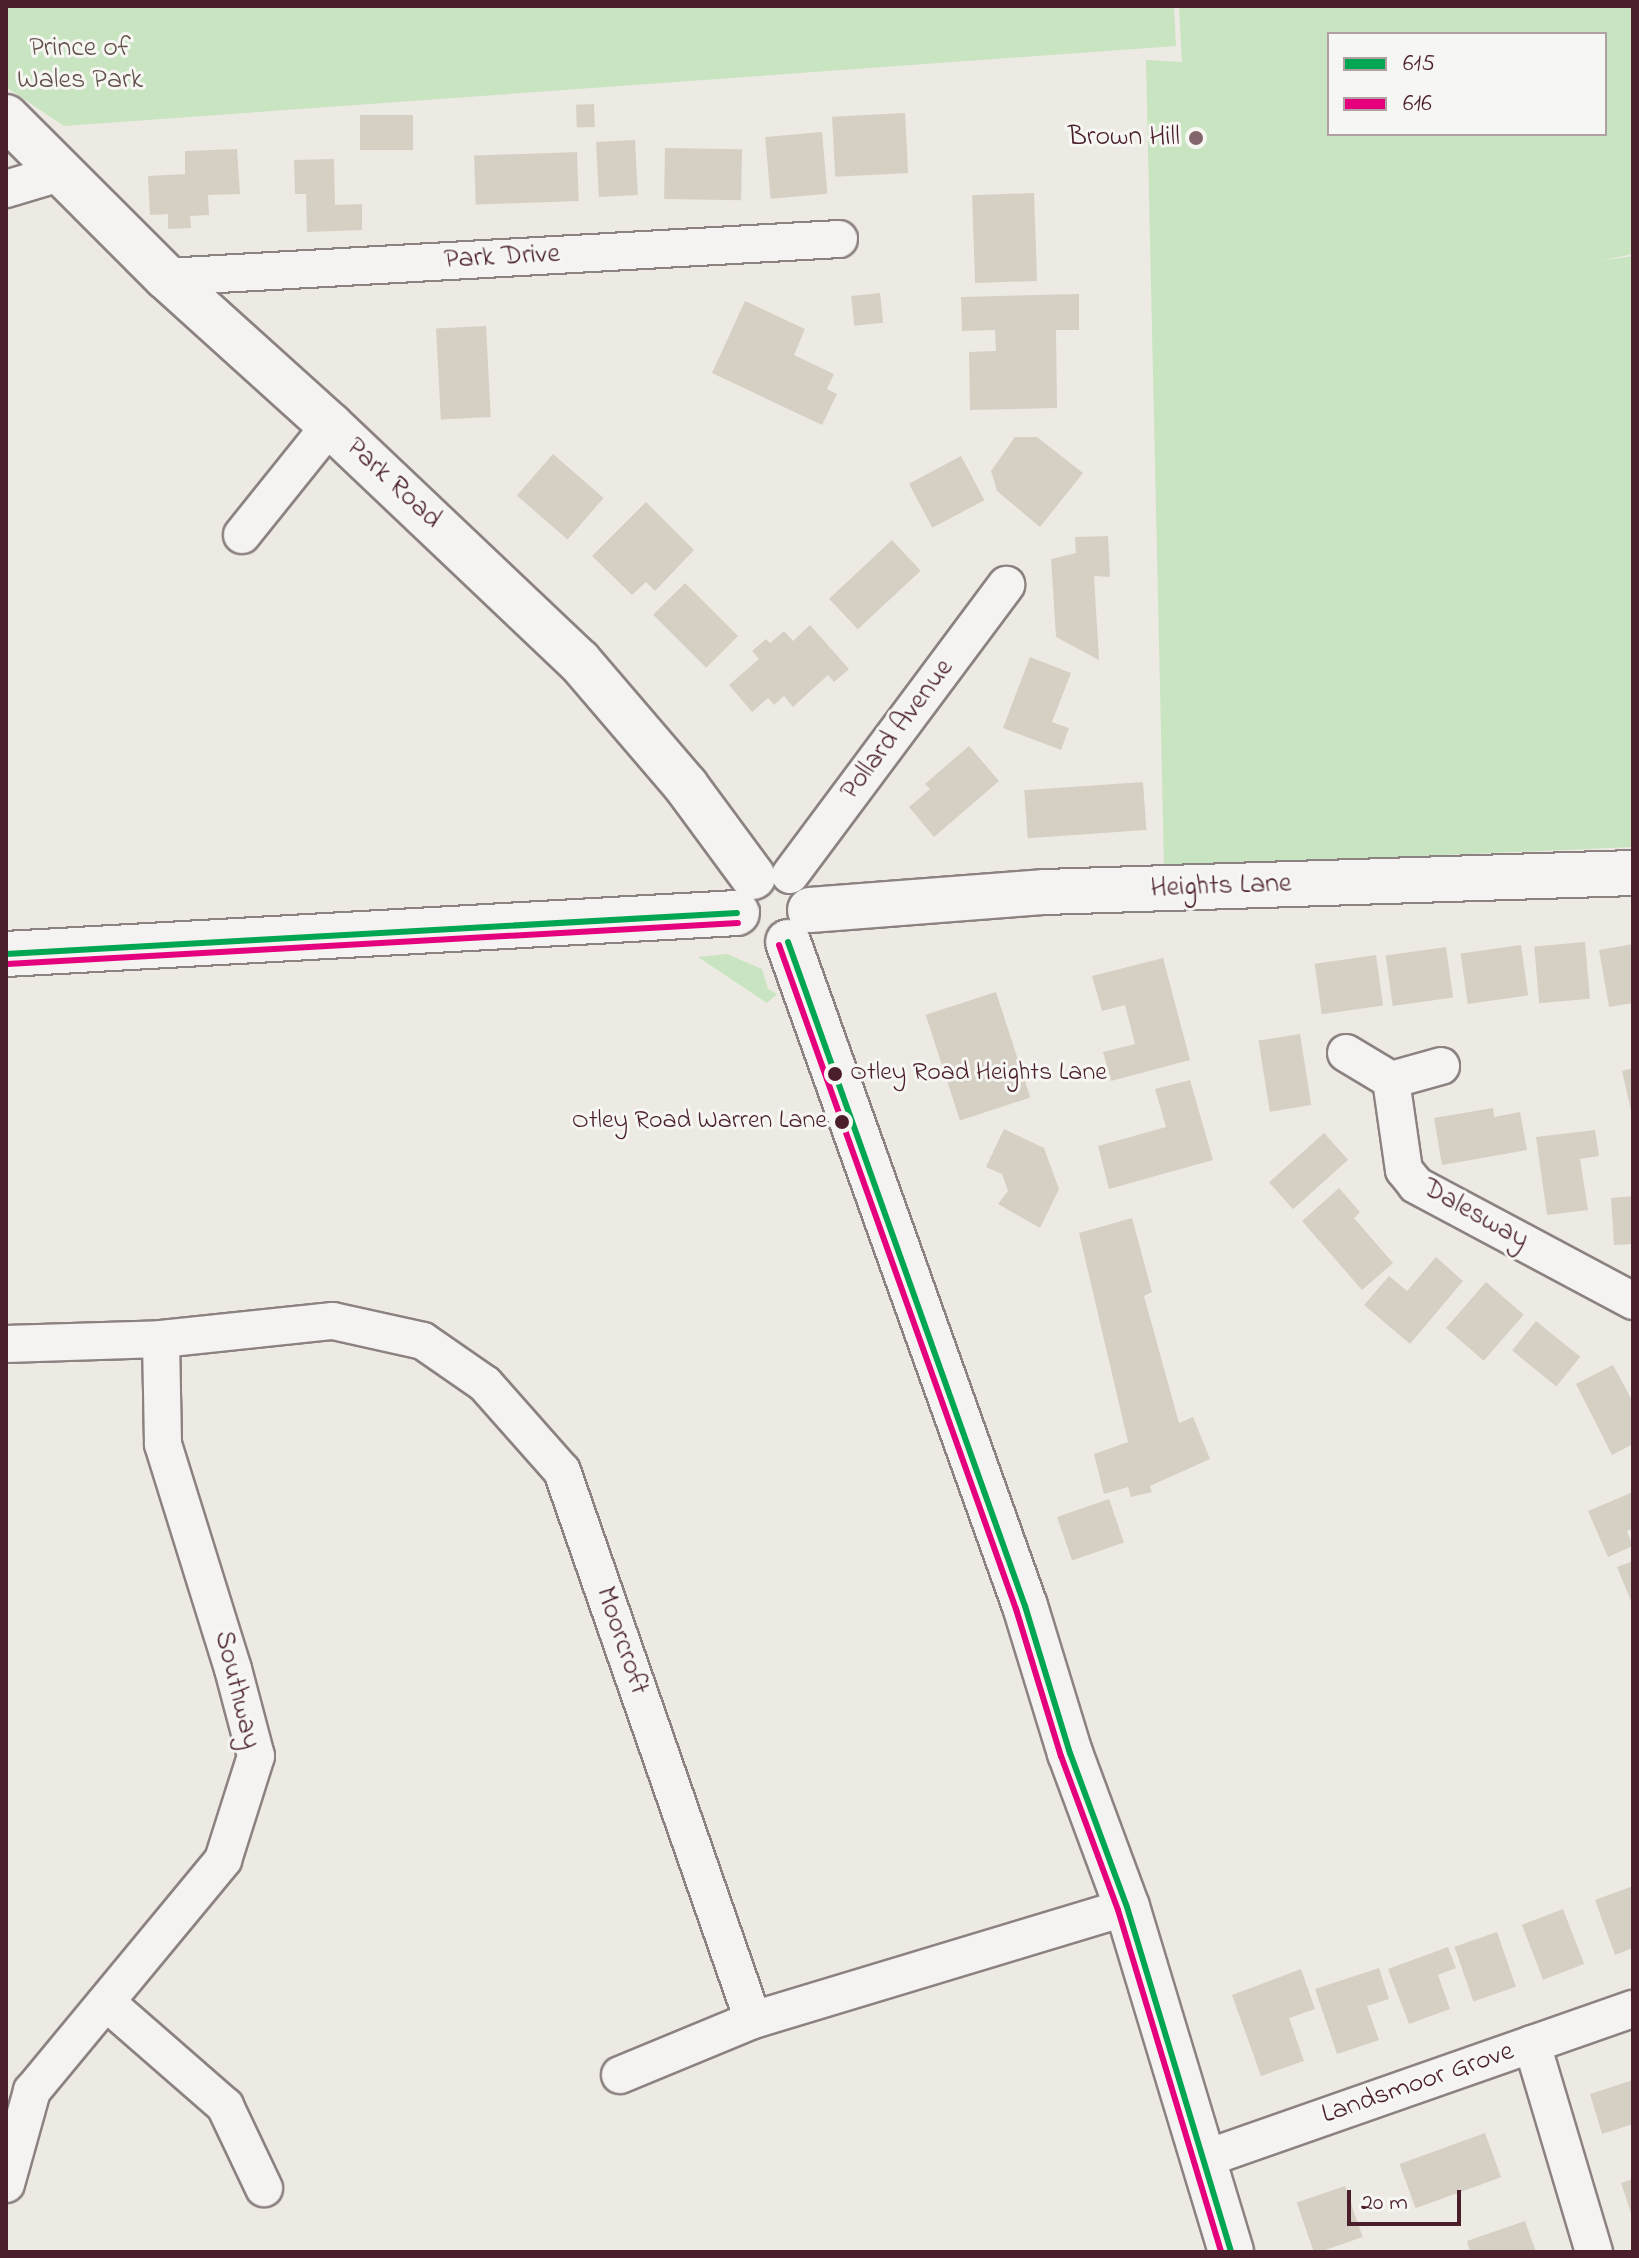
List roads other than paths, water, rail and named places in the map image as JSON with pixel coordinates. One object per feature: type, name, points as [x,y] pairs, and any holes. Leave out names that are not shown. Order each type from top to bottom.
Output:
[{"type":"street","name":"Park Road","points":[[6,117],[166,277],[330,425],[579,661],[686,786],[775,903],[1025,1606],[1070,1753],[1127,1907],[1231,2252]]},
{"type":"street","points":[[6,189],[63,172]]},
{"type":"street","name":"Park Drive","points":[[166,277],[839,239]]},
{"type":"street","points":[[242,535],[330,425]]},
{"type":"street","name":"Pollard Avenue","points":[[775,903],[1006,585]]},
{"type":"street","name":"Heights Lane","points":[[6,954],[775,903],[1633,873]]},
{"type":"street","points":[[1346,1053],[1391,1080],[1441,1066]]},
{"type":"street","name":"Dalesway","points":[[1391,1080],[1404,1170],[1416,1185],[1633,1301]]},
{"type":"street","name":"Moorcroft","points":[[6,1344],[161,1339],[333,1321],[423,1341],[485,1384],[562,1471],[753,2020]]},
{"type":"street","name":"Southway","points":[[6,2184],[32,2091],[223,1860],[256,1756],[233,1669],[163,1444],[161,1339]]},
{"type":"street","points":[[620,2075],[753,2020],[1127,1907]]},
{"type":"street","points":[[107,2003],[225,2106],[264,2188]]},
{"type":"street","name":"Landsmoor Grove","points":[[1204,2159],[1633,2009]]},
{"type":"street","points":[[1532,2044],[1594,2252]]},
{"type":"place","name":"Brown Hill","points":[[1196,138]]},
{"type":"place","name":"Otley Road Heights Lane","points":[[835,1074]]},
{"type":"place","name":"Otley Road Warren Lane","points":[[842,1122]]},
{"type":"park label","name":"Prince of Wales Park","points":[[80,65]]}]
